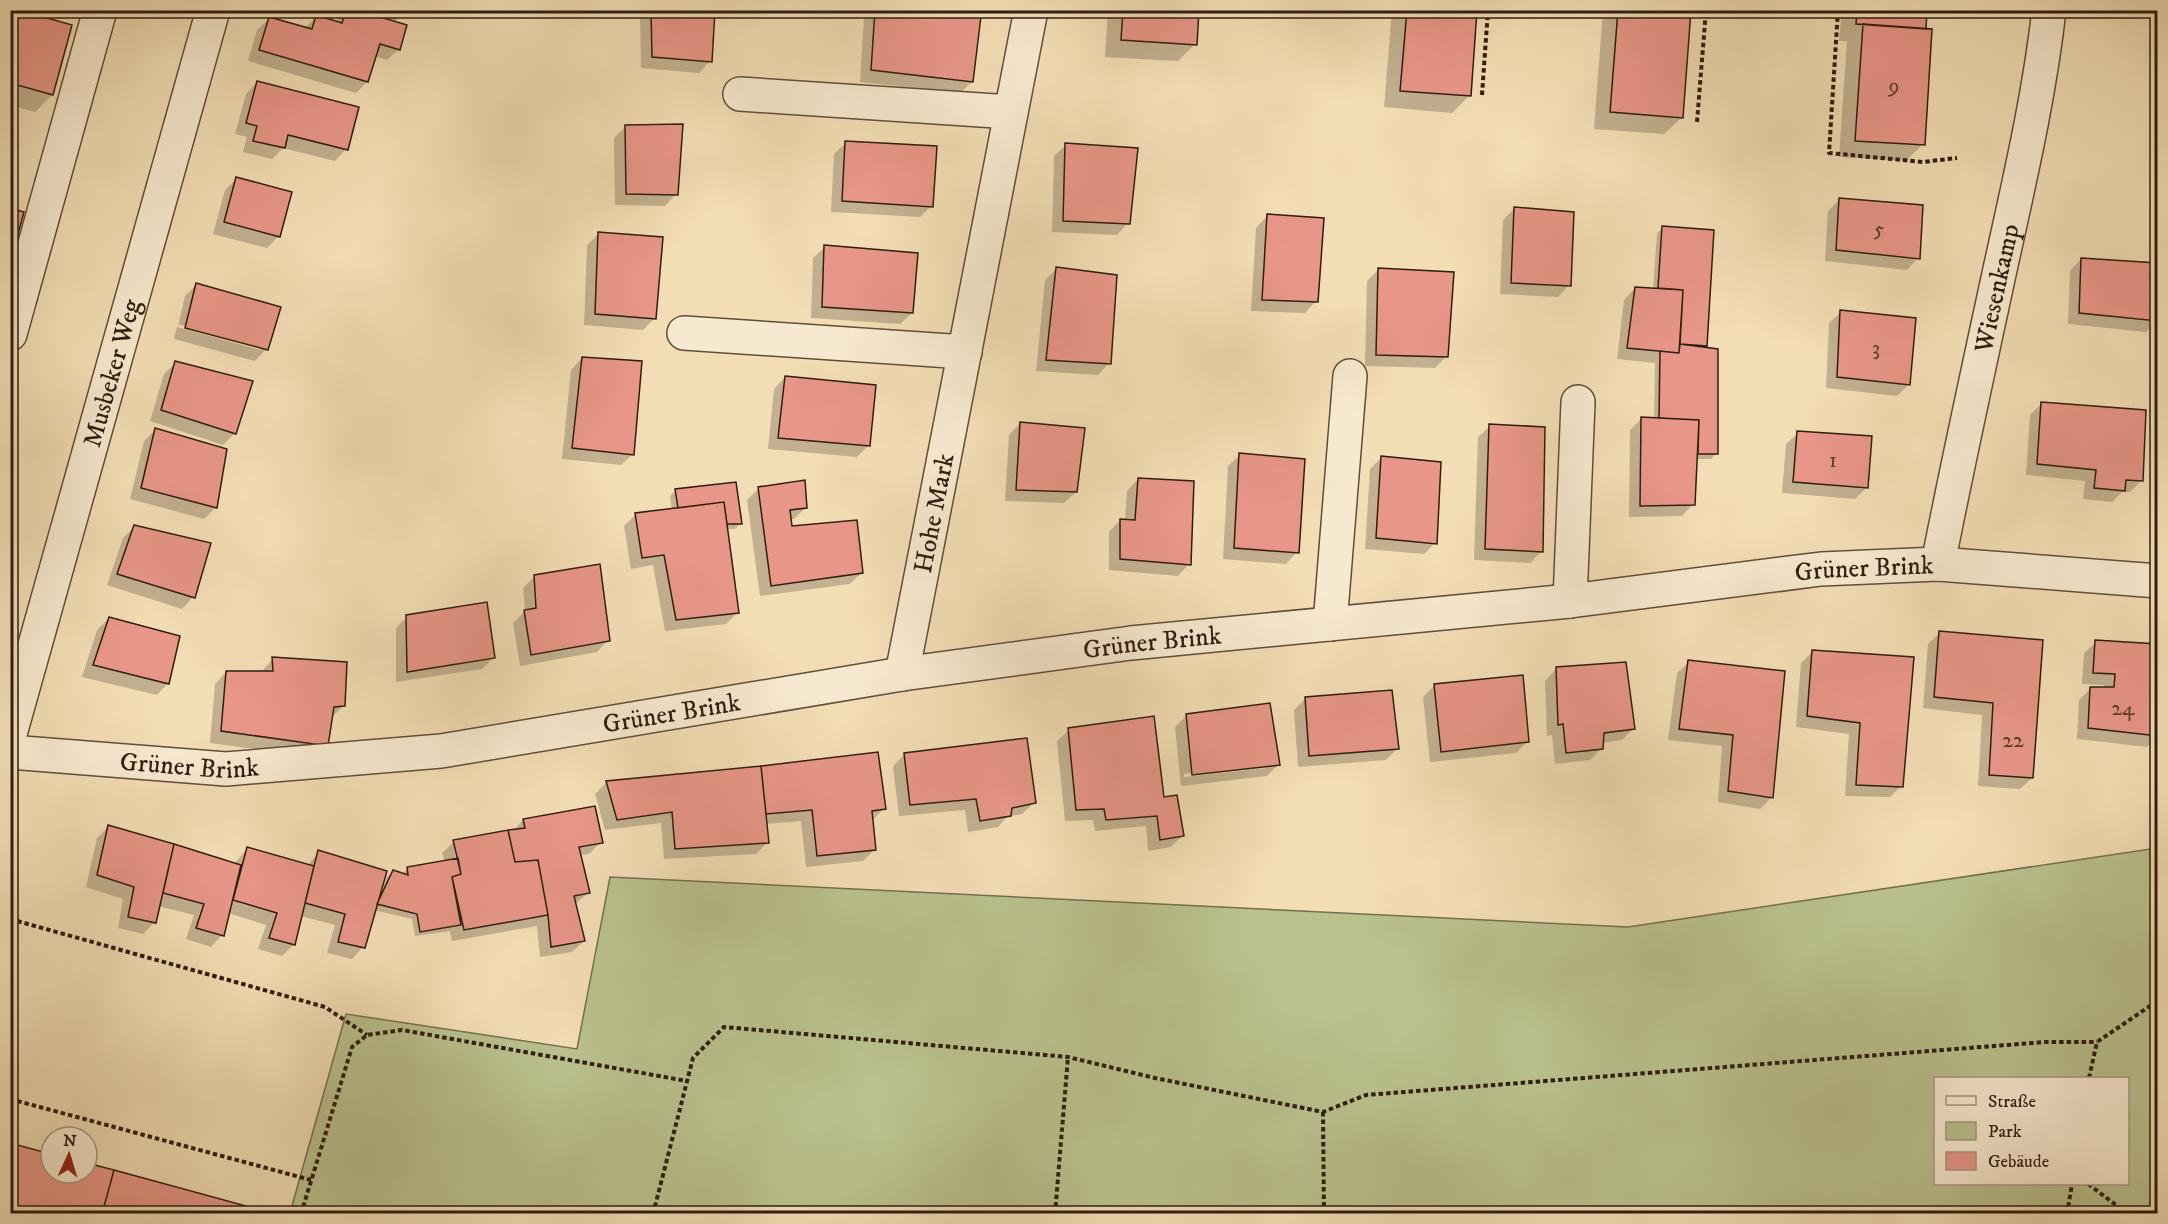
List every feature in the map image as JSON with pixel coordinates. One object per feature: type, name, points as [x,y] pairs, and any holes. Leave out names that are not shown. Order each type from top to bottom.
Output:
[{"type":"street","points":[[10,334],[100,10]]},
{"type":"street","name":"Musbeker Weg","points":[[10,734],[213,10]]},
{"type":"street","name":"Hohe Mark","points":[[902,674],[1031,10]]},
{"type":"street","name":"Wiesenkamp","points":[[1938,564],[2024,162],[2045,46],[2049,10]]},
{"type":"street","points":[[740,94],[1011,112]]},
{"type":"street","points":[[684,333],[965,352]]},
{"type":"street","points":[[1330,624],[1350,376]]},
{"type":"street","points":[[1570,601],[1578,402]]},
{"type":"street","name":"Grüner Brink","points":[[10,752],[226,769],[441,751],[902,674],[1131,642],[1570,601],[1821,569],[1938,564],[2157,581]]},
{"type":"path","points":[[1482,95],[1488,10]]},
{"type":"path","points":[[1697,122],[1706,10]]},
{"type":"path","points":[[1838,10],[1829,153],[1923,162],[1957,159]]},
{"type":"path","points":[[10,919],[325,1007],[368,1035]]},
{"type":"path","points":[[652,1214],[693,1058],[724,1027],[1068,1057],[1155,1078],[1323,1112],[1366,1095],[2045,1042],[2097,1042],[2150,1006],[2157,1005]]},
{"type":"path","points":[[302,1214],[352,1047],[368,1035],[402,1030],[687,1081]]},
{"type":"path","points":[[2089,1077],[2097,1042]]},
{"type":"path","points":[[1055,1214],[1068,1057]]},
{"type":"path","points":[[10,1099],[311,1180]]},
{"type":"path","points":[[1323,1112],[1324,1214]]},
{"type":"path","points":[[2067,1214],[2072,1185]]},
{"type":"path","points":[[2089,1185],[2128,1214]]},
{"type":"green space","points":[[2157,848],[2157,1213],[290,1213],[346,1014],[577,1049],[610,877],[1628,927]]},
{"type":"building","points":[[10,10],[19,10],[72,25],[53,95],[10,83]]},
{"type":"building","points":[[346,10],[357,10],[407,25],[400,50],[380,44],[368,82],[259,50],[269,17],[312,29],[316,15],[342,23]]},
{"type":"building","points":[[651,10],[715,10],[712,62],[652,57]]},
{"type":"building","points":[[875,10],[933,10],[981,16],[973,82],[871,70]]},
{"type":"building","points":[[1123,10],[1199,10],[1197,45],[1121,40]]},
{"type":"building","points":[[1407,10],[1477,10],[1471,96],[1400,91]]},
{"type":"building","points":[[1618,10],[1691,10],[1683,118],[1610,112]]},
{"type":"building","points":[[1857,10],[1927,10],[1926,29],[1856,24]]},
{"type":"building","points":[[1863,24],[1932,29],[1925,145],[1855,141]]},
{"type":"building","points":[[257,81],[359,107],[348,150],[288,135],[285,148],[253,141],[257,126],[246,123]]},
{"type":"building","points":[[683,124],[678,195],[626,194],[625,125]]},
{"type":"building","points":[[845,141],[937,146],[933,207],[842,201]]},
{"type":"building","points":[[1065,143],[1138,148],[1130,224],[1063,221]]},
{"type":"building","points":[[236,177],[292,192],[280,237],[224,222]]},
{"type":"building","points":[[1839,198],[1923,205],[1920,259],[1836,250]]},
{"type":"building","points":[[1514,207],[1574,212],[1571,286],[1511,283]]},
{"type":"building","points":[[10,208],[24,212],[10,263]]},
{"type":"building","points":[[1267,214],[1324,218],[1318,302],[1262,300]]},
{"type":"building","points":[[1662,226],[1714,230],[1707,346],[1680,344],[1683,290],[1658,288]]},
{"type":"building","points":[[598,232],[663,237],[656,319],[595,314]]},
{"type":"building","points":[[824,245],[918,253],[913,313],[822,307]]},
{"type":"building","points":[[2081,258],[2158,263],[2158,321],[2079,313]]},
{"type":"building","points":[[1056,267],[1117,275],[1111,364],[1046,360]]},
{"type":"building","points":[[1378,268],[1454,272],[1448,357],[1376,355]]},
{"type":"building","points":[[196,283],[281,307],[268,350],[185,328]]},
{"type":"building","points":[[1635,287],[1683,290],[1679,353],[1627,348]]},
{"type":"building","points":[[1840,310],[1916,318],[1910,385],[1837,377]]},
{"type":"building","points":[[1680,344],[1718,349],[1718,454],[1698,454],[1699,420],[1659,418],[1660,351],[1679,353]]},
{"type":"building","points":[[582,357],[642,361],[634,455],[572,448]]},
{"type":"building","points":[[175,361],[253,381],[236,434],[161,410]]},
{"type":"building","points":[[785,376],[876,385],[870,446],[778,438]]},
{"type":"building","points":[[2041,402],[2146,410],[2143,481],[2126,480],[2125,491],[2094,488],[2096,470],[2037,464]]},
{"type":"building","points":[[1641,417],[1699,420],[1695,505],[1640,506]]},
{"type":"building","points":[[1020,422],[1085,428],[1077,492],[1016,490]]},
{"type":"building","points":[[1489,424],[1545,427],[1543,552],[1485,549]]},
{"type":"building","points":[[155,428],[227,449],[217,508],[141,488]]},
{"type":"building","points":[[1797,431],[1872,436],[1868,488],[1793,482]]},
{"type":"building","points":[[1239,453],[1305,459],[1299,553],[1234,548]]},
{"type":"building","points":[[1381,456],[1441,462],[1437,544],[1376,538]]},
{"type":"building","points":[[1138,478],[1194,481],[1191,565],[1120,559],[1120,519],[1135,520]]},
{"type":"building","points":[[805,480],[807,508],[790,510],[792,526],[857,520],[863,573],[771,586],[758,487]]},
{"type":"building","points":[[736,482],[742,524],[727,524],[724,502],[678,508],[675,489]]},
{"type":"building","points":[[724,502],[739,613],[676,620],[664,555],[642,558],[635,513]]},
{"type":"building","points":[[134,525],[211,543],[195,598],[117,574]]},
{"type":"building","points":[[600,564],[610,641],[531,655],[524,610],[536,608],[534,575]]},
{"type":"building","points":[[487,602],[495,658],[407,672],[406,615]]},
{"type":"building","points":[[109,617],[180,636],[169,684],[93,665]]},
{"type":"building","points":[[1939,631],[2043,640],[2033,778],[1989,775],[1993,703],[1934,697]]},
{"type":"building","points":[[2095,640],[2158,644],[2158,736],[2088,728],[2090,687],[2114,687],[2115,674],[2093,673]]},
{"type":"building","points":[[1812,650],[1914,657],[1903,787],[1856,785],[1860,723],[1807,716]]},
{"type":"building","points":[[272,657],[347,662],[345,706],[334,707],[328,746],[221,731],[226,671],[273,671]]},
{"type":"building","points":[[1688,660],[1785,671],[1773,798],[1728,791],[1733,735],[1679,729]]},
{"type":"building","points":[[1626,662],[1635,729],[1604,733],[1603,749],[1566,753],[1563,724],[1558,725],[1556,667]]},
{"type":"building","points":[[1523,675],[1529,742],[1441,752],[1434,684]]},
{"type":"building","points":[[1392,690],[1399,749],[1309,756],[1305,697]]},
{"type":"building","points":[[1270,703],[1280,765],[1192,775],[1186,714]]},
{"type":"building","points":[[1154,716],[1164,797],[1177,795],[1184,836],[1160,840],[1157,816],[1106,820],[1104,809],[1076,810],[1068,728]]},
{"type":"building","points":[[1027,738],[1036,803],[1012,808],[1011,816],[980,821],[976,799],[910,805],[904,753]]},
{"type":"building","points":[[878,752],[886,809],[872,811],[876,850],[817,856],[812,810],[766,814],[761,766]]},
{"type":"building","points":[[761,766],[769,843],[675,849],[672,812],[617,820],[606,781]]},
{"type":"building","points":[[595,806],[603,843],[579,847],[590,893],[574,896],[585,941],[551,947],[538,860],[515,862],[508,830],[525,828],[523,819]]},
{"type":"building","points":[[108,825],[174,844],[156,923],[128,917],[134,887],[97,875]]},
{"type":"building","points":[[508,830],[515,862],[538,860],[548,915],[464,930],[452,877],[461,874],[453,840]]},
{"type":"building","points":[[174,844],[241,865],[224,936],[196,928],[204,904],[163,893]]},
{"type":"building","points":[[247,847],[314,866],[295,945],[269,938],[277,913],[233,900]]},
{"type":"building","points":[[318,850],[387,871],[365,948],[338,942],[345,914],[305,903]]},
{"type":"building","points":[[458,858],[461,874],[452,877],[461,925],[420,932],[417,914],[377,904],[393,870],[408,875],[407,867]]},
{"type":"building","points":[[10,1143],[39,1151],[39,1185],[99,1185],[99,1166],[114,1170],[102,1214],[10,1214]]},
{"type":"building","points":[[114,1170],[246,1206],[244,1214],[102,1214]]}]
